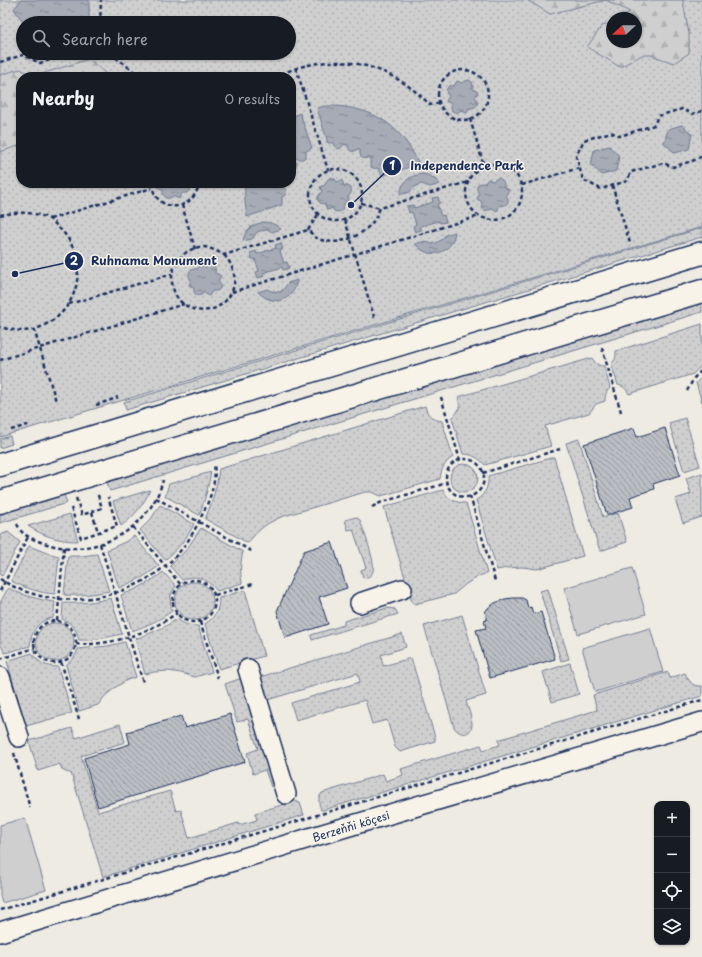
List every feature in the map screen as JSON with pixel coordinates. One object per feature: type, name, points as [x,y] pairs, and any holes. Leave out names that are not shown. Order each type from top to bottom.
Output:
[{"type":"main road","points":[[0,465],[702,253]]},
{"type":"main road","points":[[0,502],[702,290]]},
{"type":"street","points":[[360,603],[402,589]]},
{"type":"street","points":[[248,669],[286,794]]},
{"type":"street","points":[[0,677],[15,742]]},
{"type":"street","name":"Berzeňňi köçesi","points":[[0,932],[326,833],[702,722]]},
{"type":"path","points":[[100,16],[101,0]]},
{"type":"path","points":[[0,62],[16,57]]},
{"type":"path","points":[[33,60],[40,63],[50,60]]},
{"type":"path","points":[[119,60],[135,72]]},
{"type":"path","points":[[287,72],[296,68],[320,63],[336,62],[370,67],[401,81],[414,90],[430,106],[440,103]]},
{"type":"path","points":[[296,68],[328,170]]},
{"type":"path","points":[[461,70],[469,71],[483,80],[486,88],[488,96],[486,104],[482,111],[476,116],[470,118],[460,120],[452,118],[445,113],[440,106],[438,90],[441,82],[446,76],[453,72],[461,70]]},
{"type":"path","points":[[702,111],[692,114],[682,109],[658,116],[654,125],[620,136],[611,132],[584,140],[576,156],[583,180],[601,189],[627,181],[631,172],[663,162],[673,167],[698,159],[702,154]]},
{"type":"path","points":[[470,118],[484,166]]},
{"type":"path","points":[[495,164],[512,170],[522,185],[520,204],[515,212],[507,218],[497,221],[488,220],[479,216],[472,210],[467,201],[466,192],[468,182],[478,169],[484,166],[495,164]]},
{"type":"path","points":[[522,185],[579,168]]},
{"type":"path","points":[[328,170],[344,170],[358,179],[363,195],[361,203],[358,210],[345,220],[328,220],[315,210],[310,195],[311,187],[315,179],[328,170]]},
{"type":"path","points":[[361,203],[380,208],[468,182]]},
{"type":"path","points":[[612,185],[630,243]]},
{"type":"path","points":[[50,219],[152,188],[155,196],[167,205],[182,205],[189,202],[198,188]]},
{"type":"path","points":[[182,205],[195,249]]},
{"type":"path","points":[[308,230],[316,237],[327,241],[338,242],[361,233],[376,218],[380,208]]},
{"type":"path","points":[[0,215],[17,212],[35,214],[50,219],[66,235],[76,253],[79,273],[75,293],[64,310],[51,322],[34,329],[16,331],[0,327]]},
{"type":"path","points":[[224,256],[308,230],[319,213]]},
{"type":"path","points":[[232,292],[479,216]]},
{"type":"path","points":[[345,220],[375,320]]},
{"type":"path","points":[[204,247],[214,249],[224,256],[230,262],[234,271],[232,292],[226,301],[218,308],[207,311],[196,310],[186,306],[178,299],[173,289],[172,279],[173,269],[177,260],[185,253],[204,247]]},
{"type":"path","points":[[68,305],[172,274]]},
{"type":"path","points":[[0,360],[184,304]]},
{"type":"path","points":[[34,329],[56,401]]},
{"type":"path","points":[[602,348],[621,412]]},
{"type":"path","points":[[687,391],[694,378],[702,370]]},
{"type":"path","points":[[96,404],[118,397]]},
{"type":"path","points":[[440,397],[460,460]]},
{"type":"path","points":[[11,430],[31,424]]},
{"type":"path","points":[[483,473],[560,449]]},
{"type":"path","points":[[467,459],[474,461],[480,466],[483,473],[484,480],[481,487],[477,493],[470,496],[456,494],[450,490],[447,483],[446,476],[448,469],[453,463],[460,460],[467,459]]},
{"type":"path","points":[[0,579],[33,594],[66,600],[99,597],[115,593],[146,580],[172,560],[193,534],[208,504],[215,472],[214,465]]},
{"type":"path","points":[[17,524],[22,532],[28,537],[64,548],[80,548],[110,541],[122,535],[144,515],[156,498],[163,480]]},
{"type":"path","points":[[372,507],[382,502],[447,483]]},
{"type":"path","points":[[76,498],[82,515],[92,512],[102,508],[97,491]]},
{"type":"path","points":[[470,496],[495,581]]},
{"type":"path","points":[[71,508],[81,538],[117,526],[108,497]]},
{"type":"path","points":[[156,498],[253,552]]},
{"type":"path","points":[[92,512],[98,532]]},
{"type":"path","points":[[132,527],[180,585]]},
{"type":"path","points":[[0,591],[28,537]]},
{"type":"path","points":[[100,544],[143,682]]},
{"type":"path","points":[[58,621],[64,548]]},
{"type":"path","points":[[196,580],[203,582],[209,586],[215,595],[215,606],[212,613],[207,619],[200,622],[193,623],[180,617],[173,604],[176,589],[188,581],[196,580]]},
{"type":"path","points":[[215,595],[252,584]]},
{"type":"path","points":[[76,644],[85,645],[107,642],[129,636],[149,629],[177,613]]},
{"type":"path","points":[[49,621],[64,622],[70,626],[74,632],[76,644],[73,654],[68,659],[54,663],[40,657],[35,648],[34,637],[42,624],[49,621]]},
{"type":"path","points":[[200,622],[218,678]]},
{"type":"path","points":[[0,658],[35,648]]},
{"type":"path","points":[[61,662],[79,720]]},
{"type":"path","points":[[0,910],[702,700]]},
{"type":"path","points":[[15,742],[30,808]]},
{"type":"green space","points":[[0,0],[702,0],[702,227],[0,437]]},
{"type":"green space","points":[[527,0],[606,0],[550,14]]},
{"type":"green space","points":[[606,0],[683,0],[689,34],[689,53],[674,63],[651,55],[642,55],[620,67],[587,47],[602,26],[606,24],[606,48],[642,48],[642,12],[630,12]]},
{"type":"green space","points":[[90,60],[104,72],[48,72]]},
{"type":"green space","points":[[20,69],[26,72],[16,72],[16,147],[0,152],[0,75]]},
{"type":"green space","points":[[702,228],[702,237],[126,410],[124,402]]},
{"type":"green space","points":[[702,303],[702,312],[110,491],[107,482]]},
{"type":"green space","points":[[702,324],[702,365],[693,374],[629,394],[625,388],[618,385],[611,364],[615,359],[616,351]]},
{"type":"green space","points":[[592,358],[597,364],[604,366],[610,388],[606,394],[605,401],[596,404],[589,413],[545,426],[551,446],[485,465],[475,457],[463,454],[452,418],[459,409],[458,397]]},
{"type":"green space","points":[[702,377],[702,402],[696,383]]},
{"type":"green space","points":[[425,406],[427,412],[431,416],[436,420],[442,421],[453,457],[444,466],[440,479],[381,496],[372,492],[365,492],[281,517],[262,528],[248,543],[205,519],[214,495],[219,469]]},
{"type":"green space","points":[[685,418],[700,466],[684,471],[669,423]]},
{"type":"green space","points":[[10,436],[12,444],[0,448],[0,439]]},
{"type":"green space","points":[[579,439],[603,517],[618,513],[627,542],[600,551],[566,443]]},
{"type":"green space","points":[[554,457],[583,556],[537,569],[522,567],[497,570],[476,500],[482,496],[486,490],[488,476]]},
{"type":"green space","points":[[464,464],[474,468],[478,478],[474,488],[464,492],[454,488],[450,478],[454,468]]},
{"type":"green space","points":[[211,472],[205,499],[199,515],[165,496],[169,484]]},
{"type":"green space","points":[[702,473],[702,517],[683,523],[675,499],[691,494],[686,478]]},
{"type":"green space","points":[[150,490],[138,510],[121,526],[113,501]]},
{"type":"green space","points":[[443,490],[452,500],[466,503],[487,573],[466,584],[454,594],[415,604],[412,602],[384,507]]},
{"type":"green space","points":[[64,495],[67,503],[0,523],[0,514]]},
{"type":"green space","points":[[160,505],[194,524],[181,544],[165,560],[140,530],[151,519]]},
{"type":"green space","points":[[70,514],[78,541],[52,537],[39,533],[28,526]]},
{"type":"green space","points":[[356,517],[360,520],[373,561],[371,575],[363,578],[361,570],[366,568],[353,529],[348,530],[345,520]]},
{"type":"green space","points":[[201,528],[243,552],[241,560],[242,583],[217,591],[210,583],[201,578],[192,577],[182,580],[170,566],[186,550]]},
{"type":"green space","points":[[8,532],[20,542],[2,576],[0,575],[0,535]]},
{"type":"green space","points":[[134,536],[159,566],[143,577],[119,588],[107,550]]},
{"type":"green space","points":[[29,546],[59,556],[55,594],[33,590],[11,581]]},
{"type":"green space","points":[[97,554],[109,591],[64,595],[68,556]]},
{"type":"green space","points":[[632,568],[646,614],[578,634],[564,588]]},
{"type":"green space","points":[[163,572],[176,586],[172,592],[171,598],[172,611],[153,622],[132,631],[121,595],[143,585]]},
{"type":"green space","points":[[194,582],[207,588],[213,601],[207,614],[194,620],[181,614],[175,601],[181,588]]},
{"type":"green space","points":[[8,588],[31,597],[55,602],[53,618],[43,621],[36,627],[30,646],[5,653],[0,644],[0,603]]},
{"type":"green space","points":[[548,589],[569,659],[561,661],[540,591]]},
{"type":"green space","points":[[245,590],[264,656],[219,669],[205,624],[216,613],[219,598]]},
{"type":"green space","points":[[111,598],[122,634],[96,639],[79,640],[74,627],[62,619],[63,603],[99,601]]},
{"type":"green space","points":[[387,608],[395,609],[398,614],[312,640],[311,635],[344,625],[344,621]]},
{"type":"green space","points":[[462,615],[486,695],[466,701],[472,724],[468,733],[459,732],[454,727],[424,626]]},
{"type":"green space","points":[[177,619],[192,626],[198,626],[212,672],[195,677],[168,671],[145,674],[135,639]]},
{"type":"green space","points":[[55,623],[68,629],[74,642],[68,655],[55,661],[42,655],[36,642],[42,629]]},
{"type":"green space","points":[[650,628],[663,672],[595,692],[582,648]]},
{"type":"green space","points":[[402,634],[406,647],[381,655],[383,666],[411,658],[435,741],[400,752],[395,747],[387,720],[372,724],[365,700],[296,720],[291,703],[360,682],[358,673],[267,700],[260,677]]},
{"type":"green space","points":[[125,642],[136,677],[127,680],[116,687],[105,696],[98,705],[79,711],[66,665],[74,658],[78,649],[108,646]]},
{"type":"green space","points":[[32,653],[43,664],[58,667],[72,713],[26,726],[7,661]]},
{"type":"green space","points":[[570,663],[579,694],[552,702],[543,672]]},
{"type":"green space","points":[[668,672],[670,678],[685,673],[693,684],[696,686],[702,686],[702,696],[321,810],[319,799],[322,793],[383,774],[386,781],[403,775],[401,769],[481,745],[483,750],[500,745],[498,740],[597,710],[593,695]]},
{"type":"green space","points":[[239,679],[244,682],[276,785],[271,787],[265,770],[253,774],[247,753],[258,749],[248,719],[237,722],[225,684]]},
{"type":"green space","points":[[120,724],[125,742],[81,756],[98,812],[170,791],[176,811],[181,810],[189,838],[238,823],[239,825],[257,820],[255,813],[295,801],[300,803],[304,815],[103,877],[71,773],[64,771],[60,764],[38,771],[29,741],[72,728],[76,738]]},
{"type":"green space","points":[[25,818],[46,890],[2,903],[0,896],[0,825]]},
{"type":"water","points":[[21,0],[89,0],[89,16],[19,16],[14,9]]},
{"type":"water","points":[[469,80],[472,82],[473,89],[478,92],[475,97],[477,101],[476,107],[469,108],[467,113],[461,110],[459,112],[452,111],[451,104],[446,101],[449,96],[447,94],[447,88],[454,86],[457,81],[462,83]]},
{"type":"water","points":[[325,106],[356,109],[370,113],[382,119],[393,127],[403,138],[419,164],[382,176],[378,168],[371,167],[371,160],[369,157],[365,159],[362,158],[360,155],[360,150],[357,149],[351,151],[348,145],[344,144],[340,149],[338,149],[333,143],[328,143],[317,108]]},
{"type":"water","points":[[300,113],[312,148],[306,151],[306,155],[301,159],[296,159],[296,115]]},
{"type":"water","points":[[682,125],[692,134],[689,149],[675,153],[664,143],[668,129]]},
{"type":"water","points":[[609,146],[619,156],[616,171],[602,175],[591,165],[594,150]]},
{"type":"water","points":[[422,174],[432,177],[440,184],[430,187],[422,184],[418,185],[410,192],[400,195],[402,186],[407,180],[413,176]]},
{"type":"water","points":[[331,177],[337,182],[342,180],[344,186],[351,188],[351,193],[348,197],[349,203],[344,204],[342,210],[338,212],[334,211],[332,208],[327,210],[325,204],[320,203],[318,200],[318,196],[322,192],[320,187],[325,185],[327,180]]},
{"type":"water","points":[[499,178],[502,180],[504,187],[509,190],[506,195],[508,203],[505,205],[500,205],[497,211],[492,208],[484,210],[482,207],[482,202],[477,199],[479,194],[477,189],[478,184],[485,183],[488,179],[493,181]]},
{"type":"water","points":[[160,188],[190,188],[187,193],[182,193],[179,199],[173,196],[166,198],[163,195],[163,190]]},
{"type":"water","points":[[245,188],[284,188],[286,192],[282,197],[282,205],[247,217]]},
{"type":"water","points":[[438,197],[440,203],[437,204],[441,216],[444,215],[446,222],[440,223],[439,221],[421,226],[421,230],[415,232],[413,226],[416,224],[412,212],[409,213],[407,206],[413,205],[414,208],[433,202],[432,198]]},
{"type":"water","points":[[265,222],[271,223],[281,229],[272,232],[269,230],[260,231],[257,232],[252,239],[243,241],[250,228]]},
{"type":"water","points":[[455,232],[450,246],[440,253],[427,252],[415,244],[425,241],[432,244],[436,243],[443,239],[445,235]]},
{"type":"water","points":[[281,243],[283,249],[280,251],[284,263],[287,262],[289,268],[283,270],[282,267],[263,273],[264,276],[258,278],[256,272],[259,271],[255,259],[252,259],[250,253],[256,251],[257,254],[276,248],[275,245]]},
{"type":"water","points":[[200,264],[205,267],[213,265],[215,268],[215,273],[221,276],[218,281],[220,289],[217,291],[212,291],[209,296],[204,293],[196,295],[194,288],[189,285],[191,280],[189,274],[191,270],[197,269]]},
{"type":"water","points":[[297,280],[292,293],[282,300],[270,300],[258,292],[267,289],[280,292],[288,283]]},
{"type":"building","points":[[634,428],[637,437],[665,428],[680,475],[653,484],[654,489],[630,497],[633,507],[607,515],[584,444]]},
{"type":"building","points":[[332,542],[347,588],[319,597],[328,624],[285,638],[277,611],[304,551]]},
{"type":"building","points":[[522,598],[526,600],[528,608],[531,607],[533,614],[541,612],[555,659],[490,678],[476,630],[486,628],[484,621],[487,620],[485,612],[488,608],[505,599]]},
{"type":"building","points":[[230,714],[245,762],[98,807],[84,758],[130,744],[127,732],[181,716],[185,728]]},
{"type":"place","name":"Independence Park","points":[[351,205]]},
{"type":"place","name":"Ruhnama Monument","points":[[15,274]]}]
